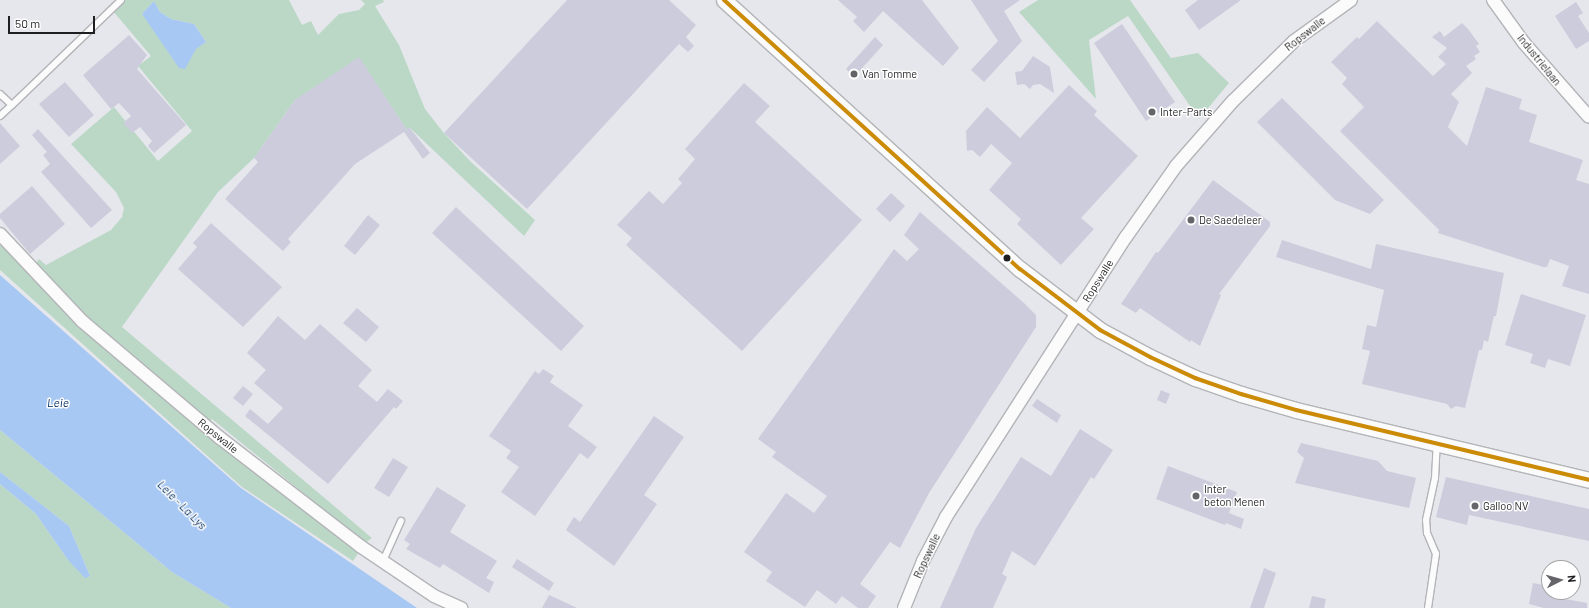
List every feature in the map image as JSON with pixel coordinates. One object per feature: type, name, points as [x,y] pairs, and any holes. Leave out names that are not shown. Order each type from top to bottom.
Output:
[{"type":"street","points":[[724,0],[1020,270],[1106,333],[1195,378],[1296,410],[1437,442],[1589,480]]},
{"type":"street","name":"Ropswalle","points":[[904,608],[923,562],[946,517],[1126,237],[1176,166],[1222,112],[1294,41],[1351,0]]},
{"type":"street","name":"Industrielaan","points":[[1493,0],[1524,43],[1589,117]]},
{"type":"street","name":"Ropswalle","points":[[0,234],[82,321],[220,438],[383,561],[434,596],[461,608]]},
{"type":"lane","points":[[0,116],[121,0]]},
{"type":"lane","points":[[0,94],[12,105]]},
{"type":"lane","points":[[1428,608],[1436,554],[1428,533],[1426,520],[1435,478],[1437,442]]},
{"type":"lane","points":[[383,561],[402,521]]},
{"type":"green space","points":[[125,0],[289,0],[302,25],[311,21],[318,35],[339,14],[359,10],[365,4],[361,0],[383,0],[384,2],[375,6],[399,45],[425,109],[443,132],[470,161],[535,220],[524,236],[410,128],[407,130],[359,58],[295,100],[254,158],[218,192],[122,327],[372,538],[365,543],[212,419],[201,431],[359,552],[353,561],[242,487],[0,270],[0,242],[28,273],[39,259],[46,265],[111,230],[122,217],[124,208],[116,192],[71,144],[114,107],[158,161],[192,131],[138,66],[151,56],[113,11]],"holes":[[[154,1],[160,12],[171,19],[194,24],[206,42],[196,48],[188,60],[142,14]]]},
{"type":"green space","points":[[1038,0],[1130,0],[1171,58],[1198,53],[1229,83],[1199,119],[1128,16],[1089,40],[1096,99],[1019,12]]},
{"type":"green space","points":[[0,430],[172,572],[231,608],[0,608],[0,484],[36,514],[68,560],[90,576],[69,526],[0,472]]},
{"type":"water","points":[[154,1],[160,12],[171,19],[194,24],[206,42],[196,49],[185,69],[179,68],[142,14]]},
{"type":"water","name":"Leie","points":[[0,275],[241,488],[417,608],[231,608],[172,572],[0,430]]},
{"type":"water","points":[[0,472],[69,526],[90,576],[85,578],[68,560],[36,514],[0,484]]},
{"type":"building","points":[[567,0],[669,0],[696,25],[686,37],[694,46],[688,52],[679,44],[527,209],[444,133]]},
{"type":"building","points":[[838,0],[922,0],[959,48],[943,66],[883,11],[864,32],[853,21],[857,17]]},
{"type":"building","points":[[971,0],[1020,0],[1004,11],[1022,41],[984,82],[971,70],[998,41]]},
{"type":"building","points":[[1198,0],[1241,0],[1199,30],[1185,10]]},
{"type":"building","points":[[1576,2],[1583,13],[1578,16],[1589,33],[1589,41],[1576,49],[1555,16]]},
{"type":"building","points":[[1377,21],[1433,76],[1446,64],[1438,57],[1447,48],[1432,37],[1440,31],[1444,37],[1462,23],[1479,44],[1476,46],[1480,52],[1474,56],[1476,59],[1466,66],[1472,73],[1451,94],[1459,102],[1448,127],[1467,146],[1486,87],[1522,99],[1519,109],[1537,115],[1529,142],[1583,160],[1576,180],[1589,184],[1589,294],[1562,286],[1569,266],[1550,259],[1547,267],[1543,267],[1438,233],[1439,230],[1340,131],[1364,107],[1342,84],[1347,78],[1331,62],[1357,37],[1359,39]]},
{"type":"building","points":[[1122,24],[1175,102],[1146,121],[1094,43]]},
{"type":"building","points":[[129,35],[147,55],[137,69],[186,125],[154,153],[148,146],[152,141],[140,127],[132,133],[123,123],[131,116],[119,103],[111,109],[83,75]]},
{"type":"building","points":[[875,37],[883,45],[854,77],[846,69]]},
{"type":"building","points":[[1033,56],[1050,67],[1054,93],[1040,84],[1033,85],[1030,89],[1024,84],[1017,85],[1015,72],[1022,71]]},
{"type":"building","points":[[359,57],[407,130],[409,127],[430,153],[423,159],[404,132],[355,164],[288,239],[291,242],[283,251],[225,199],[258,162],[254,158],[295,100]]},
{"type":"building","points":[[65,82],[94,115],[69,137],[39,104]]},
{"type":"building","points":[[744,83],[770,106],[755,122],[862,220],[742,351],[626,245],[632,238],[617,225],[649,191],[663,204],[682,183],[678,179],[695,159],[685,149]]},
{"type":"building","points":[[1069,85],[1097,111],[1094,115],[1138,156],[1081,218],[1094,229],[1061,265],[1017,224],[1021,219],[989,190],[1012,163],[991,144],[980,157],[972,150],[967,151],[966,131],[987,107],[1020,138]]},
{"type":"building","points":[[1282,98],[1384,200],[1370,214],[1335,200],[1257,122]]},
{"type":"building","points":[[0,123],[20,146],[0,164]]},
{"type":"building","points":[[38,129],[112,210],[91,228],[41,172],[50,164],[43,155],[47,152],[32,135]]},
{"type":"building","points":[[1213,180],[1270,222],[1270,226],[1219,294],[1221,295],[1200,346],[1191,340],[1190,342],[1140,308],[1136,313],[1121,304],[1156,252],[1158,253]]},
{"type":"building","points":[[32,186],[65,224],[30,254],[0,218],[0,214]]},
{"type":"building","points":[[891,193],[905,206],[890,222],[876,209]]},
{"type":"building","points":[[456,207],[584,326],[561,351],[432,233]]},
{"type":"building","points":[[920,212],[1024,303],[1036,315],[1036,327],[929,493],[900,548],[890,542],[860,584],[876,596],[868,608],[858,608],[842,596],[836,604],[817,590],[805,607],[766,581],[772,572],[744,552],[786,493],[814,513],[827,496],[772,457],[776,452],[758,439],[894,249],[907,261],[919,249],[904,235]]},
{"type":"building","points":[[368,215],[380,225],[355,255],[344,246]]},
{"type":"building","points":[[211,223],[282,287],[243,327],[178,269],[197,247],[193,243]]},
{"type":"building","points":[[1282,240],[1371,269],[1376,244],[1504,273],[1496,316],[1494,316],[1488,342],[1484,340],[1482,350],[1479,350],[1465,408],[1456,406],[1451,409],[1447,404],[1362,384],[1370,351],[1362,349],[1367,325],[1376,327],[1384,290],[1276,257]]},
{"type":"building","points":[[1521,294],[1586,315],[1570,366],[1548,359],[1545,368],[1530,363],[1533,354],[1505,345]]},
{"type":"building","points":[[357,308],[379,327],[366,342],[343,323]]},
{"type":"building","points":[[278,316],[305,340],[320,324],[372,370],[358,386],[377,402],[388,389],[403,401],[396,409],[394,407],[328,484],[245,416],[250,409],[268,424],[283,408],[254,383],[266,370],[247,353]]},
{"type":"building","points":[[543,369],[554,376],[550,382],[583,405],[568,426],[597,447],[588,459],[580,453],[535,516],[501,492],[519,467],[506,458],[511,451],[489,436],[535,371],[539,374]]},
{"type":"building","points":[[243,386],[253,394],[243,406],[233,398]]},
{"type":"building","points":[[1161,390],[1170,394],[1166,404],[1157,400]]},
{"type":"building","points":[[1037,399],[1061,415],[1057,423],[1032,406]]},
{"type":"building","points":[[654,416],[684,437],[644,495],[657,504],[614,566],[566,530],[574,517],[580,522]]},
{"type":"building","points":[[1080,429],[1113,450],[1094,479],[1091,477],[1035,566],[1012,551],[1002,574],[1007,577],[993,608],[940,608],[976,528],[1021,457],[1051,476]]},
{"type":"building","points":[[1301,443],[1378,461],[1387,471],[1416,478],[1409,508],[1295,483],[1304,458],[1297,452]]},
{"type":"building","points":[[393,458],[408,467],[389,497],[374,488]]},
{"type":"building","name":"Inter beton Menen","points":[[1168,466],[1237,492],[1229,513],[1244,519],[1241,529],[1226,523],[1225,525],[1156,499]]},
{"type":"building","points":[[1446,477],[1589,509],[1589,541],[1469,515],[1467,525],[1436,517]]},
{"type":"building","points":[[437,487],[466,505],[450,532],[497,561],[486,578],[494,582],[489,593],[443,564],[440,568],[406,549],[410,544],[404,540]]},
{"type":"building","points":[[517,559],[554,583],[549,591],[512,567]]},
{"type":"building","points":[[1264,568],[1276,573],[1264,608],[1250,608]]},
{"type":"building","points":[[1533,583],[1541,584],[1541,600],[1571,600],[1587,603],[1587,608],[1544,608],[1529,604]]},
{"type":"building","points":[[549,595],[558,599],[577,608],[542,608]]},
{"type":"building","points":[[1312,596],[1326,599],[1324,608],[1309,608]]},
{"type":"transit line","points":[[724,0],[1020,269],[1100,330],[1150,357],[1195,378],[1241,394],[1296,410],[1589,480]]},
{"type":"place","name":"Van Tomme","points":[[854,74]]},
{"type":"place","name":"Inter-Parts","points":[[1152,112]]},
{"type":"place","name":"De Saedeleer","points":[[1191,220]]},
{"type":"place","name":"Inter beton Menen","points":[[1196,496]]},
{"type":"place","name":"Galloo NV","points":[[1475,506]]},
{"type":"water label","name":"Leie - La Lys","points":[[182,505]]}]
